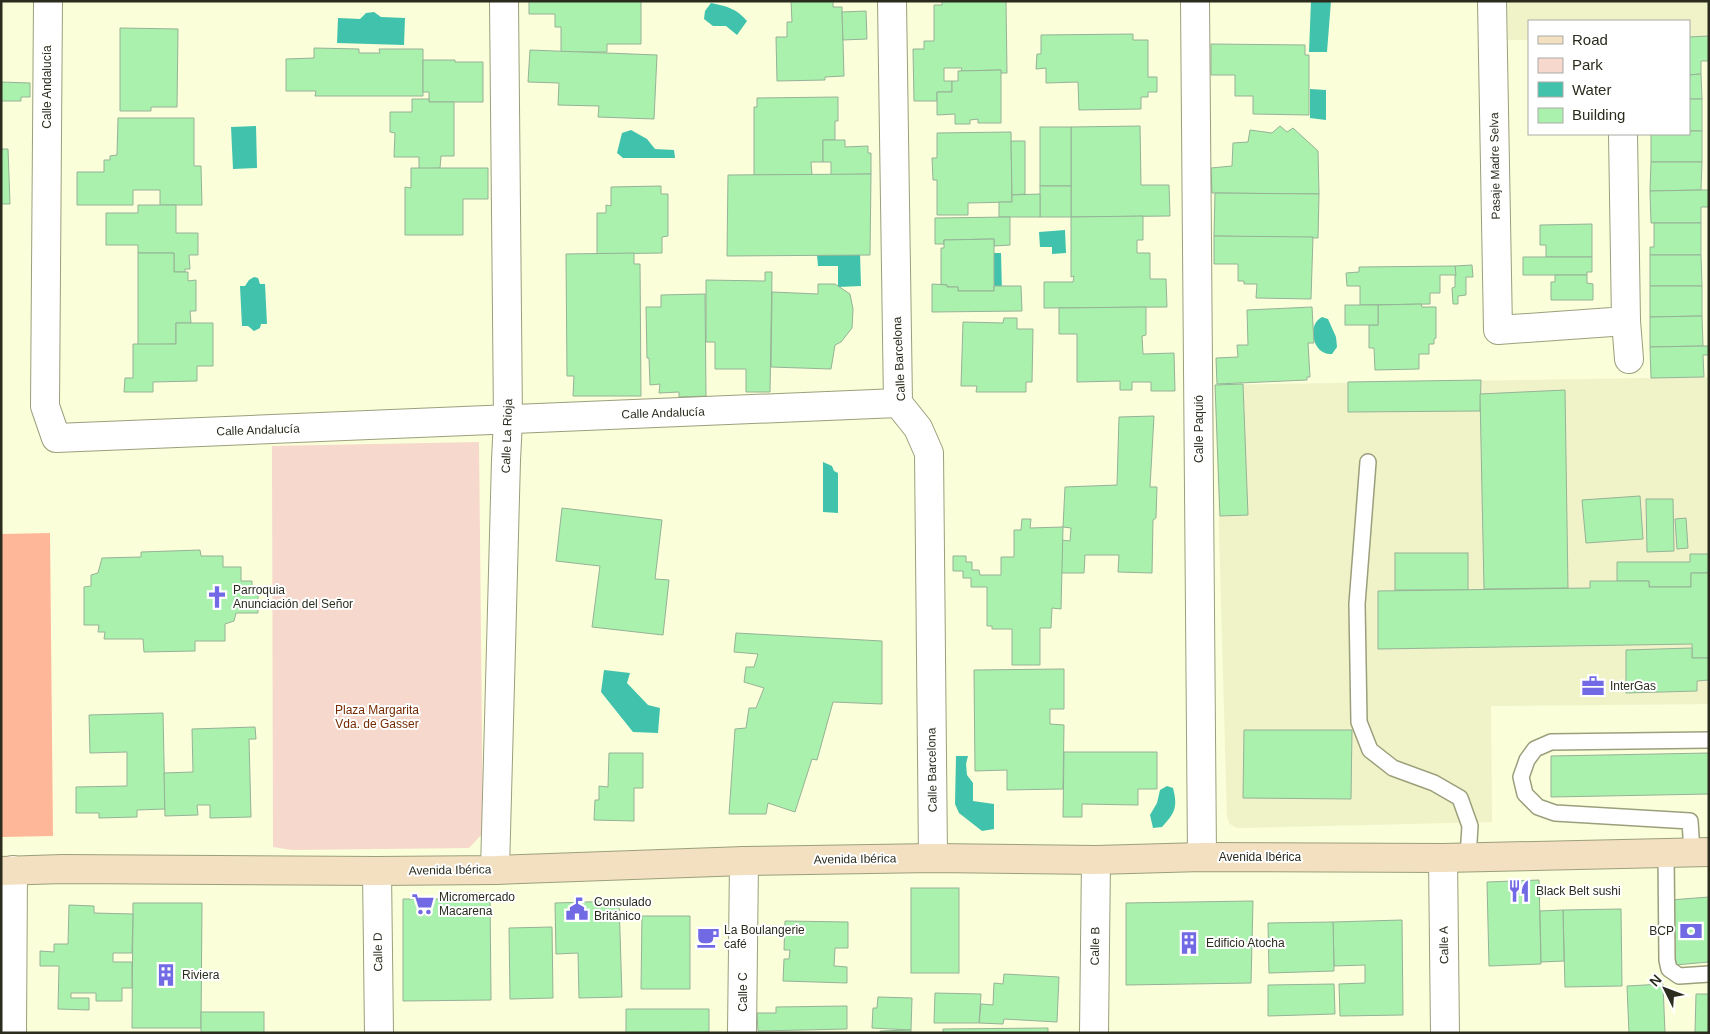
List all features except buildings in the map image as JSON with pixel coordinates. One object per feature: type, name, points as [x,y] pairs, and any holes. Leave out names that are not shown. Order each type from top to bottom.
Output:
[{"type":"street","name":"Calle Andalucía","points":[[48,1],[45,406],[56,438],[898,404]]},
{"type":"street","name":"Calle La Rioja","points":[[495,870],[508,420],[504,1]]},
{"type":"street","name":"Calle Barcelona","points":[[892,1],[898,404],[918,428],[929,453],[933,858]]},
{"type":"street","name":"Calle Paquió","points":[[1195,1],[1202,857]]},
{"type":"street","name":"Pasaje Madre Selva","points":[[1492,1],[1498,330],[1626,322]]},
{"type":"street","points":[[1623,135],[1626,322],[1629,359]]},
{"type":"street","name":"Avenida Ibérica","points":[[7,870],[495,870],[744,861],[933,858],[1096,860],[1202,857],[1456,857],[1689,852]]},
{"type":"street","name":"Calle A","points":[[1445,1033],[1456,857]]},
{"type":"street","name":"Calle B","points":[[1094,1033],[1096,860]]},
{"type":"street","name":"Calle C","points":[[742,1033],[744,861]]},
{"type":"street","points":[[7,870],[12,1033]]},
{"type":"street","name":"Calle D","points":[[376,871],[379,1033]]},
{"type":"lane","points":[[1368,462],[1357,604],[1359,722],[1370,750],[1393,768],[1434,783],[1460,798],[1470,826],[1456,857]]},
{"type":"lane","points":[[1709,740],[1551,742],[1535,749],[1527,760],[1521,777],[1525,794],[1538,807],[1555,813],[1690,821],[1689,852],[1667,960],[1669,969],[1679,976],[1709,974]]},
{"type":"shaded area","points":[[1507,1],[1709,1],[1709,36],[1690,37],[1690,20],[1528,20],[1528,40],[1508,40]]},
{"type":"shaded area","points":[[1709,377],[1709,704],[1491,706],[1492,822],[1237,828],[1230,824],[1227,817],[1215,385]]},
{"type":"shaded area","points":[[50,533],[53,836],[1,837],[1,534]]},
{"type":"green space","name":"Plaza Margarita Vda. de Gasser","points":[[479,442],[483,833],[469,848],[292,850],[273,847],[272,446]]},
{"type":"water","points":[[1311,1],[1331,1],[1327,52],[1309,52]]},
{"type":"water","points":[[711,3],[731,9],[747,21],[737,35],[726,26],[713,26],[704,19],[705,11]]},
{"type":"water","points":[[374,12],[381,17],[405,18],[404,45],[337,43],[338,18],[360,19],[366,13]]},
{"type":"water","points":[[1310,89],[1326,90],[1326,120],[1310,118]]},
{"type":"water","points":[[256,126],[257,168],[233,169],[231,127]]},
{"type":"water","points":[[631,130],[647,139],[655,149],[674,150],[675,158],[623,158],[617,153],[622,133]]},
{"type":"water","points":[[1065,230],[1066,253],[1052,254],[1052,247],[1040,247],[1039,232]]},
{"type":"water","points":[[860,253],[861,286],[838,287],[838,266],[818,266],[817,255]]},
{"type":"water","points":[[990,253],[1001,253],[1002,292],[991,293]]},
{"type":"water","points":[[254,277],[258,278],[260,284],[265,284],[267,324],[261,324],[260,328],[254,331],[248,326],[242,326],[240,286],[245,286]]},
{"type":"water","points":[[1322,317],[1328,319],[1336,337],[1337,347],[1332,354],[1320,350],[1314,339],[1314,326]]},
{"type":"water","points":[[823,462],[832,466],[834,471],[838,473],[838,513],[823,512]]},
{"type":"water","points":[[604,670],[630,673],[627,683],[648,705],[660,708],[658,733],[633,732],[601,692]]},
{"type":"water","points":[[956,756],[968,756],[966,764],[967,775],[973,783],[973,801],[994,804],[994,829],[982,831],[959,813],[955,804]]},
{"type":"water","points":[[1167,786],[1173,788],[1175,805],[1173,814],[1162,827],[1153,828],[1150,815],[1157,803],[1160,790]]},
{"type":"place","name":"Parroquia Anunciación del Señor","points":[[217,597]]},
{"type":"place","name":"InterGas","points":[[1593,686]]},
{"type":"place","name":"Black Belt sushi","points":[[1519,891]]},
{"type":"place","name":"Micromercado Macarena","points":[[423,904]]},
{"type":"place","name":"Consulado Británico","points":[[577,909]]},
{"type":"place","name":"BCP","points":[[1691,931]]},
{"type":"place","name":"La Boulangerie café","points":[[708,937]]},
{"type":"place","name":"Edificio Atocha","points":[[1189,943]]},
{"type":"place","name":"Riviera","points":[[166,975]]}]
